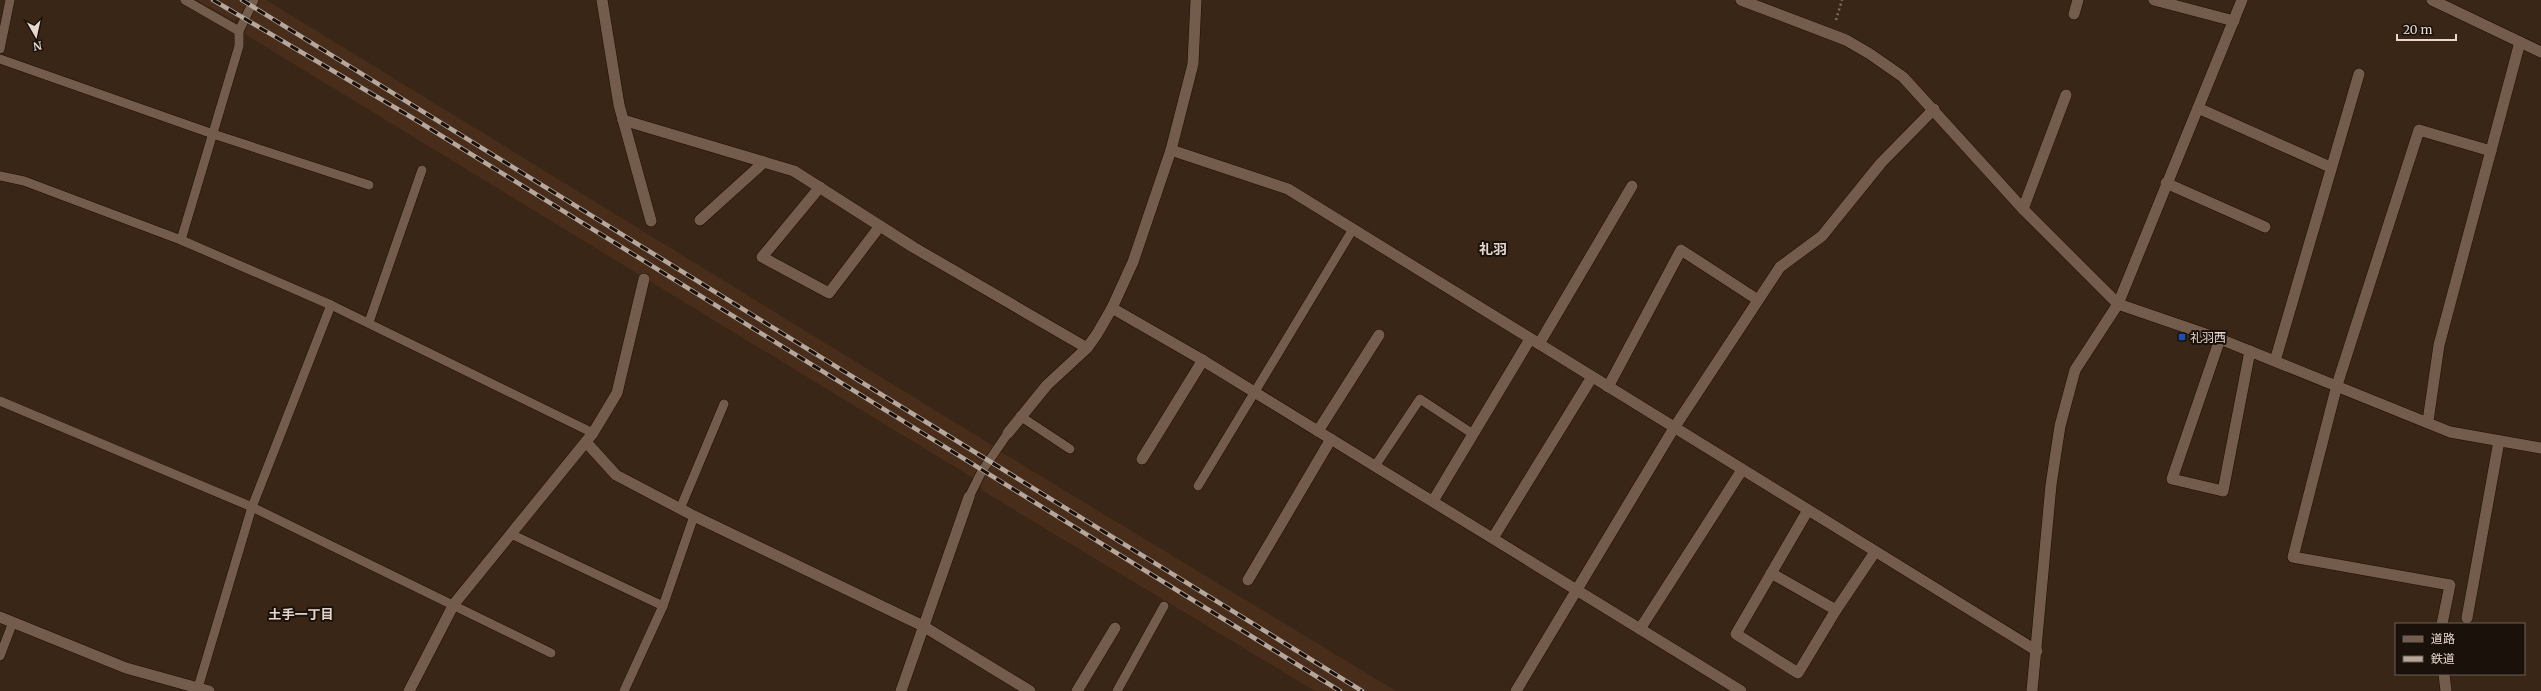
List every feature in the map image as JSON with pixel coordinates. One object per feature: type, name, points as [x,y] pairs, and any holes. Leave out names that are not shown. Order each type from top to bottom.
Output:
[{"type":"street","points":[[602,0],[623,120],[651,221]]},
{"type":"street","points":[[1008,433],[1020,416],[1047,385],[1086,348],[1112,308],[1133,262],[1171,150],[1193,64],[1196,0]]},
{"type":"street","points":[[1741,0],[1832,34],[1870,54],[1903,77],[1934,109],[2023,209],[2118,304],[2220,339],[2428,421],[2450,432],[2541,448]]},
{"type":"street","points":[[2074,14],[2078,0]]},
{"type":"street","points":[[2154,0],[2234,21]]},
{"type":"street","points":[[2032,691],[2038,651],[2051,485],[2060,426],[2075,370],[2118,304],[2166,183],[2242,0]]},
{"type":"street","points":[[2432,0],[2541,52]]},
{"type":"street","points":[[2428,421],[2439,345],[2520,42]]},
{"type":"street","points":[[2275,361],[2330,167],[2359,74]]},
{"type":"street","points":[[2023,209],[2066,95]]},
{"type":"street","points":[[2198,108],[2330,167]]},
{"type":"street","points":[[1516,691],[1674,428],[1780,267],[1822,236],[1881,163],[1934,109]]},
{"type":"street","points":[[623,120],[794,171],[880,226],[1086,348]]},
{"type":"street","points":[[2442,623],[2450,585],[2293,557],[2337,385],[2419,130],[2491,151]]},
{"type":"street","points":[[1171,150],[1288,189],[1608,388],[2038,651]]},
{"type":"street","points":[[700,220],[764,162]]},
{"type":"street","points":[[2166,183],[2265,227]]},
{"type":"street","points":[[1433,501],[1473,434],[1632,186]]},
{"type":"street","points":[[820,187],[762,257],[829,293],[880,226]]},
{"type":"street","points":[[1608,388],[1681,250],[1758,300]]},
{"type":"street","points":[[408,691],[454,604],[590,437],[617,393],[644,279]]},
{"type":"street","points":[[1112,308],[1203,360],[1741,691]]},
{"type":"street","points":[[1318,431],[1379,335]]},
{"type":"street","points":[[2220,339],[2172,479],[2223,491],[2250,351]]},
{"type":"street","points":[[1142,459],[1203,360]]},
{"type":"street","points":[[1493,538],[1592,377]]},
{"type":"street","points":[[590,437],[616,475],[694,516],[923,626],[1030,691]]},
{"type":"street","points":[[1248,580],[1331,439]]},
{"type":"street","points":[[2467,618],[2499,441]]},
{"type":"street","points":[[1640,629],[1742,470]]},
{"type":"street","points":[[900,691],[969,497]]},
{"type":"street","points":[[1808,510],[1736,634],[1798,673],[1836,610],[1875,552]]},
{"type":"street","points":[[1771,573],[1836,610]]},
{"type":"street","points":[[0,617],[126,668],[197,689],[209,691]]},
{"type":"street","points":[[1077,691],[1115,628]]},
{"type":"street","points":[[2444,675],[2446,691]]},
{"type":"lane","points":[[0,49],[10,0]]},
{"type":"lane","points":[[185,0],[239,30]]},
{"type":"lane","points":[[181,240],[239,46],[239,30],[254,0]]},
{"type":"lane","points":[[0,59],[213,134],[369,185]]},
{"type":"lane","points":[[368,322],[422,170]]},
{"type":"lane","points":[[0,176],[24,181],[181,240],[332,305],[368,322],[590,437]]},
{"type":"lane","points":[[1198,486],[1353,229]]},
{"type":"lane","points":[[197,689],[252,507],[332,305]]},
{"type":"lane","points":[[1375,466],[1420,399],[1473,434]]},
{"type":"lane","points":[[0,401],[252,507],[454,604],[551,653]]},
{"type":"lane","points":[[680,509],[724,404]]},
{"type":"lane","points":[[1020,416],[1070,449]]},
{"type":"lane","points":[[969,497],[982,471],[1008,433]]},
{"type":"lane","points":[[624,691],[662,606],[694,516]]},
{"type":"lane","points":[[511,534],[662,606]]},
{"type":"lane","points":[[1118,691],[1164,606]]},
{"type":"lane","points":[[0,656],[13,622]]},
{"type":"path","points":[[1832,34],[1842,0]]},
{"type":"shaded area","points":[[197,0],[249,0],[244,10],[234,21]]},
{"type":"shaded area","points":[[260,0],[266,0],[995,447],[973,478],[246,35],[245,30]]},
{"type":"shaded area","points":[[1001,452],[1396,691],[1315,691],[983,491],[980,486],[984,475]]},
{"type":"railway","points":[[213,0],[411,117],[1340,691]]},
{"type":"railway","points":[[242,0],[1362,691]]},
{"type":"place","name":"礼羽西","points":[[2182,337]]},
{"type":"district","name":"礼羽","points":[[1493,249]]},
{"type":"district","name":"土手一丁目","points":[[301,614]]}]
